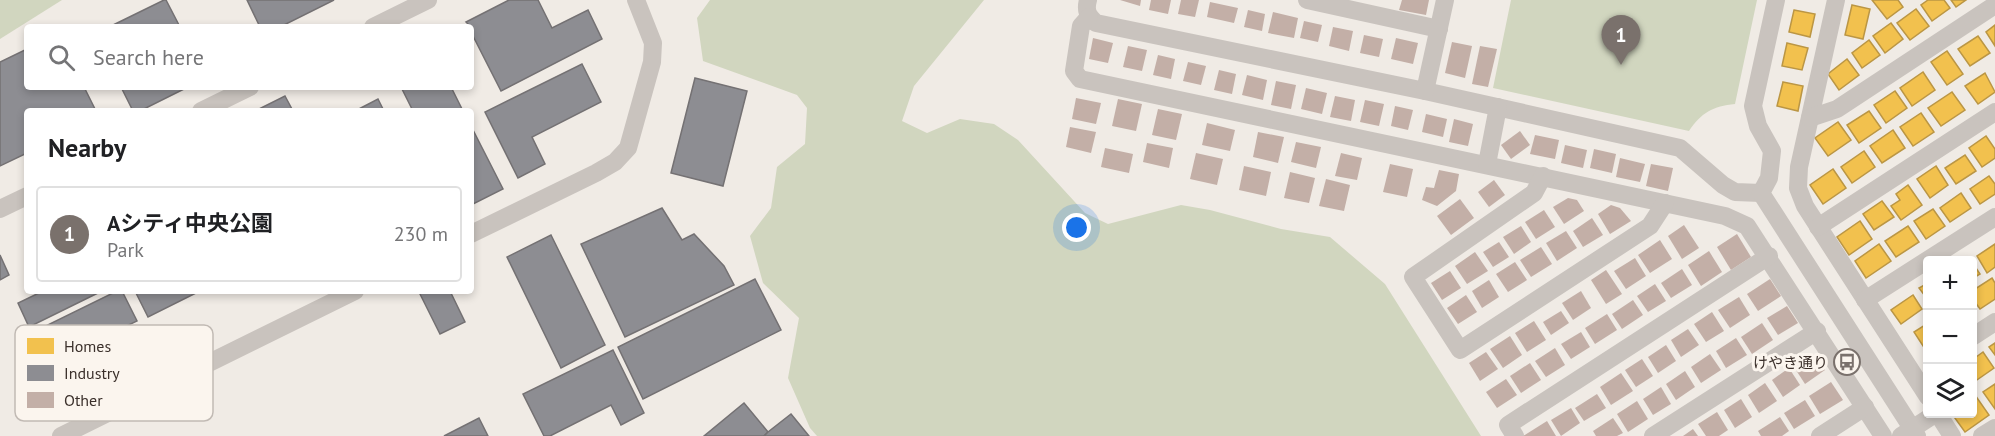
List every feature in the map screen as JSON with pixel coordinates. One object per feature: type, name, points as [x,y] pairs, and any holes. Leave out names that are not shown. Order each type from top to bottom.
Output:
[{"type":"street","points":[[379,24],[428,0]]},
{"type":"street","points":[[474,233],[596,173],[615,162],[628,148],[652,62],[652,43],[636,0]]},
{"type":"street","points":[[1307,0],[1338,3],[1439,29]]},
{"type":"street","points":[[1425,91],[1445,0]]},
{"type":"street","points":[[1761,193],[1769,178],[1772,151],[1758,126],[1753,106],[1776,0]]},
{"type":"street","points":[[1836,0],[1799,167],[1798,188],[1805,206],[1865,300],[1920,371]]},
{"type":"street","points":[[1810,118],[1837,109],[1995,5]]},
{"type":"street","points":[[1088,8],[1096,23],[1425,91],[1680,148],[1693,156],[1705,171],[1735,192],[1761,193]]},
{"type":"street","points":[[1088,8],[1081,26],[1074,71],[1080,79],[1725,216],[1747,226],[1769,256],[1883,436]]},
{"type":"street","points":[[207,108],[244,90]]},
{"type":"street","points":[[1487,164],[1498,107]]},
{"type":"street","points":[[1818,227],[1995,112]]},
{"type":"street","points":[[1543,176],[1534,193],[1413,277],[1460,350],[1650,226],[1665,203]]},
{"type":"street","points":[[1761,193],[1910,434],[1931,418]]},
{"type":"street","points":[[0,209],[24,197]]},
{"type":"street","points":[[1865,300],[1995,217]]},
{"type":"street","points":[[1515,436],[1508,425],[1769,256]]},
{"type":"street","points":[[213,361],[349,294]]},
{"type":"street","points":[[1977,334],[1995,322]]},
{"type":"street","points":[[1653,436],[1817,331]]},
{"type":"street","points":[[1820,436],[1865,407]]},
{"type":"street","points":[[1939,418],[1952,436]]},
{"type":"street","points":[[61,436],[91,421]]},
{"type":"street","points":[[1982,436],[1995,428]]},
{"type":"green space","points":[[0,0],[62,0],[0,39]]},
{"type":"green space","points":[[710,0],[984,0],[914,86],[902,121],[927,133],[960,119],[994,124],[1018,140],[1085,213],[1108,224],[1181,205],[1210,210],[1281,229],[1330,237],[1385,284],[1481,436],[817,436],[810,428],[788,378],[799,318],[763,283],[750,236],[771,208],[777,167],[805,144],[807,108],[797,95],[703,61],[697,18]]},
{"type":"green space","points":[[1511,0],[1757,0],[1735,104],[1708,112],[1698,119],[1689,131],[1493,88]]},
{"type":"building: Homes","points":[[1872,0],[1898,0],[1903,7],[1887,19]]},
{"type":"building: Homes","points":[[1928,0],[1944,0],[1950,8],[1932,21],[1921,5]]},
{"type":"building: Homes","points":[[1951,0],[1966,0],[1956,7]]},
{"type":"building: Homes","points":[[1852,5],[1870,9],[1863,39],[1845,35]]},
{"type":"building: Homes","points":[[1916,9],[1929,26],[1910,40],[1897,23]]},
{"type":"building: Homes","points":[[1794,10],[1815,14],[1810,37],[1789,32]]},
{"type":"building: Homes","points":[[1891,23],[1903,39],[1885,53],[1873,36]]},
{"type":"building: Homes","points":[[1995,25],[1995,46],[1986,32]]},
{"type":"building: Homes","points":[[1978,36],[1990,53],[1970,66],[1958,49]]},
{"type":"building: Homes","points":[[1869,40],[1880,55],[1862,68],[1852,53]]},
{"type":"building: Homes","points":[[1787,43],[1808,48],[1802,70],[1782,66]]},
{"type":"building: Homes","points":[[1947,51],[1963,74],[1947,85],[1931,62]]},
{"type":"building: Homes","points":[[1847,59],[1859,75],[1839,90],[1828,74]]},
{"type":"building: Homes","points":[[1923,72],[1935,90],[1912,106],[1900,88]]},
{"type":"building: Homes","points":[[1985,73],[1995,92],[1978,104],[1965,86]]},
{"type":"building: Homes","points":[[1783,82],[1803,86],[1798,111],[1777,106]]},
{"type":"building: Homes","points":[[1895,91],[1907,108],[1886,123],[1874,105]]},
{"type":"building: Homes","points":[[1952,92],[1965,110],[1941,126],[1928,108]]},
{"type":"building: Homes","points":[[1869,111],[1881,128],[1859,143],[1847,125]]},
{"type":"building: Homes","points":[[1921,113],[1934,132],[1913,146],[1900,127]]},
{"type":"building: Homes","points":[[1838,122],[1851,140],[1828,156],[1815,138]]},
{"type":"building: Homes","points":[[1893,130],[1905,148],[1882,163],[1870,146]]},
{"type":"building: Homes","points":[[1986,136],[1995,149],[1995,158],[1982,167],[1969,148]]},
{"type":"building: Homes","points":[[1864,151],[1875,167],[1852,183],[1841,167]]},
{"type":"building: Homes","points":[[1965,155],[1976,171],[1956,184],[1945,168]]},
{"type":"building: Homes","points":[[1936,166],[1948,185],[1930,198],[1917,179]]},
{"type":"building: Homes","points":[[1833,169],[1846,188],[1823,204],[1810,185]]},
{"type":"building: Homes","points":[[1989,176],[1995,184],[1995,194],[1980,204],[1970,189]]},
{"type":"building: Homes","points":[[1908,185],[1922,205],[1901,220],[1891,206],[1900,200],[1896,194]]},
{"type":"building: Homes","points":[[1961,193],[1971,208],[1950,222],[1940,208]]},
{"type":"building: Homes","points":[[1882,201],[1894,217],[1874,230],[1863,214]]},
{"type":"building: Homes","points":[[1933,209],[1945,226],[1926,239],[1914,221]]},
{"type":"building: Homes","points":[[1860,221],[1872,239],[1849,255],[1837,237]]},
{"type":"building: Homes","points":[[1908,226],[1919,242],[1896,257],[1885,241]]},
{"type":"building: Homes","points":[[1879,244],[1891,261],[1866,278],[1855,261]]},
{"type":"building: Homes","points":[[1995,244],[1995,267],[1987,273],[1977,256]]},
{"type":"building: Homes","points":[[1992,278],[1995,283],[1995,299],[1980,309],[1977,305],[1977,288]]},
{"type":"building: Homes","points":[[1913,295],[1922,309],[1901,324],[1891,310]]},
{"type":"building: Homes","points":[[1923,326],[1923,346],[1914,332]]},
{"type":"building: Homes","points":[[1995,343],[1995,355],[1989,347]]},
{"type":"building: Homes","points":[[1983,352],[1994,368],[1977,380],[1977,364],[1977,356]]},
{"type":"building: Homes","points":[[1995,384],[1995,409],[1983,392]]},
{"type":"building: Homes","points":[[1977,398],[1989,415],[1965,432],[1955,418],[1977,418]]},
{"type":"building: Industry","points":[[166,0],[178,24],[115,24]]},
{"type":"building: Industry","points":[[247,0],[334,0],[286,24],[259,24]]},
{"type":"building: Industry","points":[[509,0],[538,0],[552,28],[588,10],[602,39],[501,91],[474,38],[474,24],[466,22]]},
{"type":"building: Industry","points":[[24,50],[24,90],[86,90],[94,108],[24,108],[24,154],[0,166],[0,62]]},
{"type":"building: Industry","points":[[582,64],[601,102],[532,137],[545,164],[518,178],[485,112]]},
{"type":"building: Industry","points":[[695,78],[747,91],[723,186],[671,173]]},
{"type":"building: Industry","points":[[122,90],[182,90],[146,108],[132,108]]},
{"type":"building: Industry","points":[[402,90],[452,90],[462,108],[412,108]]},
{"type":"building: Industry","points":[[285,96],[291,108],[261,108]]},
{"type":"building: Industry","points":[[378,99],[382,108],[361,108]]},
{"type":"building: Industry","points":[[474,132],[503,189],[474,204]]},
{"type":"building: Industry","points":[[662,208],[682,240],[694,234],[724,266],[734,285],[625,337],[581,244]]},
{"type":"building: Industry","points":[[551,235],[605,345],[561,368],[507,257]]},
{"type":"building: Industry","points":[[0,255],[9,275],[0,280]]},
{"type":"building: Industry","points":[[755,279],[781,330],[643,399],[618,347]]},
{"type":"building: Industry","points":[[37,294],[96,294],[33,325],[28,325],[18,303]]},
{"type":"building: Industry","points":[[111,294],[124,294],[137,321],[129,325],[48,325]]},
{"type":"building: Industry","points":[[136,294],[194,294],[148,317]]},
{"type":"building: Industry","points":[[420,294],[451,294],[465,322],[440,334]]},
{"type":"building: Industry","points":[[613,350],[644,413],[621,425],[611,405],[550,436],[544,436],[523,394]]},
{"type":"building: Industry","points":[[744,403],[768,432],[764,436],[704,436]]},
{"type":"building: Industry","points":[[791,414],[809,436],[764,436],[768,432]]},
{"type":"building: Industry","points":[[479,418],[488,436],[444,436]]},
{"type":"building: Other","points":[[1120,0],[1141,0],[1140,6]]},
{"type":"building: Other","points":[[1151,0],[1171,0],[1168,14],[1149,10]]},
{"type":"building: Other","points":[[1181,0],[1199,0],[1195,17],[1178,14]]},
{"type":"building: Other","points":[[1402,0],[1429,0],[1426,15],[1399,10]]},
{"type":"building: Other","points":[[1210,2],[1238,8],[1234,23],[1207,17]]},
{"type":"building: Other","points":[[1248,10],[1265,14],[1262,31],[1244,27]]},
{"type":"building: Other","points":[[1273,12],[1298,18],[1294,38],[1268,33]]},
{"type":"building: Other","points":[[1304,21],[1322,25],[1318,42],[1300,38]]},
{"type":"building: Other","points":[[1333,27],[1353,31],[1349,51],[1329,46]]},
{"type":"building: Other","points":[[1364,35],[1383,39],[1379,57],[1360,53]]},
{"type":"building: Other","points":[[1093,38],[1113,43],[1108,63],[1089,59]]},
{"type":"building: Other","points":[[1396,38],[1418,43],[1413,64],[1391,59]]},
{"type":"building: Other","points":[[1452,42],[1472,46],[1465,78],[1445,73]]},
{"type":"building: Other","points":[[1128,46],[1147,50],[1142,71],[1123,67]]},
{"type":"building: Other","points":[[1480,46],[1497,49],[1488,87],[1472,84]]},
{"type":"building: Other","points":[[1158,55],[1175,59],[1171,79],[1153,75]]},
{"type":"building: Other","points":[[1188,62],[1206,66],[1201,85],[1183,81]]},
{"type":"building: Other","points":[[1219,70],[1236,74],[1232,94],[1214,90]]},
{"type":"building: Other","points":[[1247,75],[1267,80],[1263,100],[1242,95]]},
{"type":"building: Other","points":[[1276,81],[1296,85],[1291,109],[1271,105]]},
{"type":"building: Other","points":[[1306,88],[1327,93],[1322,114],[1301,109]]},
{"type":"building: Other","points":[[1335,96],[1355,100],[1351,121],[1330,117]]},
{"type":"building: Other","points":[[1076,98],[1101,103],[1096,124],[1072,119]]},
{"type":"building: Other","points":[[1118,99],[1142,104],[1136,131],[1112,126]]},
{"type":"building: Other","points":[[1365,100],[1384,104],[1379,126],[1360,122]]},
{"type":"building: Other","points":[[1395,106],[1413,110],[1408,130],[1391,126]]},
{"type":"building: Other","points":[[1158,109],[1182,114],[1176,140],[1152,135]]},
{"type":"building: Other","points":[[1426,114],[1447,119],[1443,137],[1422,132]]},
{"type":"building: Other","points":[[1454,119],[1473,124],[1468,146],[1449,142]]},
{"type":"building: Other","points":[[1207,123],[1235,130],[1230,151],[1202,145]]},
{"type":"building: Other","points":[[1070,127],[1096,132],[1091,153],[1066,147]]},
{"type":"building: Other","points":[[1520,131],[1530,145],[1511,159],[1501,145]]},
{"type":"building: Other","points":[[1258,132],[1284,137],[1278,163],[1253,157]]},
{"type":"building: Other","points":[[1535,135],[1559,140],[1555,159],[1530,154]]},
{"type":"building: Other","points":[[1296,142],[1321,147],[1316,168],[1291,162]]},
{"type":"building: Other","points":[[1147,143],[1173,148],[1169,168],[1143,162]]},
{"type":"building: Other","points":[[1565,145],[1587,150],[1583,168],[1561,163]]},
{"type":"building: Other","points":[[1105,148],[1133,154],[1129,173],[1101,167]]},
{"type":"building: Other","points":[[1594,149],[1616,154],[1612,173],[1590,168]]},
{"type":"building: Other","points":[[1196,153],[1223,159],[1217,185],[1190,179]]},
{"type":"building: Other","points":[[1341,153],[1362,158],[1357,180],[1335,176]]},
{"type":"building: Other","points":[[1620,158],[1645,164],[1640,182],[1616,177]]},
{"type":"building: Other","points":[[1390,164],[1413,169],[1407,197],[1383,192]]},
{"type":"building: Other","points":[[1651,164],[1673,168],[1668,191],[1646,186]]},
{"type":"building: Other","points":[[1244,166],[1271,172],[1266,196],[1239,190]]},
{"type":"building: Other","points":[[1439,170],[1459,174],[1456,191],[1437,206],[1422,200],[1426,187],[1434,188]]},
{"type":"building: Other","points":[[1290,172],[1315,178],[1309,203],[1284,198]]},
{"type":"building: Other","points":[[1326,179],[1350,185],[1344,211],[1319,206]]},
{"type":"building: Other","points":[[1494,180],[1505,195],[1489,207],[1478,192]]},
{"type":"building: Other","points":[[1568,198],[1577,200],[1584,211],[1564,224],[1553,207]]},
{"type":"building: Other","points":[[1460,199],[1474,218],[1451,235],[1437,216]]},
{"type":"building: Other","points":[[1611,205],[1620,208],[1631,221],[1610,234],[1598,214]]},
{"type":"building: Other","points":[[1544,210],[1555,227],[1536,239],[1525,222]]},
{"type":"building: Other","points":[[1592,218],[1603,235],[1583,247],[1573,231]]},
{"type":"building: Other","points":[[1684,225],[1699,248],[1682,259],[1668,236]]},
{"type":"building: Other","points":[[1521,226],[1531,242],[1514,254],[1503,237]]},
{"type":"building: Other","points":[[1566,231],[1577,248],[1557,261],[1546,243]]},
{"type":"building: Other","points":[[1737,234],[1751,257],[1731,270],[1717,247]]},
{"type":"building: Other","points":[[1660,240],[1672,259],[1650,273],[1638,255]]},
{"type":"building: Other","points":[[1499,242],[1509,257],[1493,267],[1483,252]]},
{"type":"building: Other","points":[[1541,247],[1552,264],[1531,277],[1520,260]]},
{"type":"building: Other","points":[[1709,251],[1722,272],[1701,286],[1688,265]]},
{"type":"building: Other","points":[[1475,252],[1488,271],[1467,284],[1455,266]]},
{"type":"building: Other","points":[[1635,258],[1646,276],[1626,289],[1614,271]]},
{"type":"building: Other","points":[[1515,262],[1527,280],[1508,292],[1496,274]]},
{"type":"building: Other","points":[[1682,269],[1692,285],[1671,298],[1661,283]]},
{"type":"building: Other","points":[[1606,270],[1622,294],[1606,304],[1591,280]]},
{"type":"building: Other","points":[[1450,271],[1461,288],[1442,300],[1431,283]]},
{"type":"building: Other","points":[[1770,279],[1781,296],[1758,311],[1747,294]]},
{"type":"building: Other","points":[[1489,280],[1499,297],[1482,308],[1472,291]]},
{"type":"building: Other","points":[[1655,284],[1666,301],[1648,312],[1637,296]]},
{"type":"building: Other","points":[[1581,291],[1591,308],[1573,320],[1562,303]]},
{"type":"building: Other","points":[[1466,295],[1477,312],[1458,324],[1447,308]]},
{"type":"building: Other","points":[[1739,297],[1750,315],[1730,328],[1718,310]]},
{"type":"building: Other","points":[[1633,300],[1643,315],[1622,329],[1612,314]]},
{"type":"building: Other","points":[[1787,306],[1798,323],[1778,335],[1767,318]]},
{"type":"building: Other","points":[[1561,311],[1569,323],[1551,335],[1543,322]]},
{"type":"building: Other","points":[[1712,312],[1724,331],[1706,342],[1694,324]]},
{"type":"building: Other","points":[[1607,314],[1617,330],[1595,344],[1585,328]]},
{"type":"building: Other","points":[[1534,321],[1546,340],[1527,352],[1515,333]]},
{"type":"building: Other","points":[[1762,323],[1773,340],[1752,354],[1741,337]]},
{"type":"building: Other","points":[[1688,329],[1699,345],[1681,357],[1671,340]]},
{"type":"building: Other","points":[[1581,332],[1590,347],[1571,359],[1561,344]]},
{"type":"building: Other","points":[[1510,336],[1522,355],[1503,368],[1490,349]]},
{"type":"building: Other","points":[[1736,338],[1747,355],[1726,368],[1716,351]]},
{"type":"building: Other","points":[[1666,345],[1676,361],[1658,373],[1648,357]]},
{"type":"building: Other","points":[[1555,348],[1565,365],[1546,377],[1535,361]]},
{"type":"building: Other","points":[[1486,352],[1498,369],[1480,381],[1469,363]]},
{"type":"building: Other","points":[[1710,354],[1721,370],[1701,383],[1691,367]]},
{"type":"building: Other","points":[[1814,354],[1825,370],[1805,384],[1794,367]]},
{"type":"building: Other","points":[[1642,359],[1653,376],[1636,387],[1625,370]]},
{"type":"building: Other","points":[[1530,363],[1541,380],[1521,393],[1510,376]]},
{"type":"building: Other","points":[[1789,368],[1800,385],[1783,397],[1772,380]]},
{"type":"building: Other","points":[[1685,371],[1695,387],[1676,400],[1666,384]]},
{"type":"building: Other","points":[[1621,373],[1633,391],[1611,405],[1600,387]]},
{"type":"building: Other","points":[[1506,379],[1517,395],[1497,408],[1486,392]]},
{"type":"building: Other","points":[[1831,382],[1843,400],[1820,414],[1809,396]]},
{"type":"building: Other","points":[[1765,383],[1777,401],[1759,413],[1748,395]]},
{"type":"building: Other","points":[[1661,387],[1671,404],[1653,415],[1643,399]]},
{"type":"building: Other","points":[[1597,394],[1606,408],[1584,421],[1575,408]]},
{"type":"building: Other","points":[[1741,399],[1752,417],[1735,428],[1724,410]]},
{"type":"building: Other","points":[[1805,400],[1815,416],[1794,429],[1784,413]]},
{"type":"building: Other","points":[[1637,401],[1648,419],[1628,432],[1617,414]]},
{"type":"building: Other","points":[[1571,408],[1580,423],[1561,436],[1551,420]]},
{"type":"building: Other","points":[[1717,412],[1728,430],[1719,436],[1706,436],[1698,424]]},
{"type":"building: Other","points":[[1780,417],[1789,431],[1782,436],[1761,436],[1758,431]]},
{"type":"building: Other","points":[[1613,418],[1623,433],[1617,436],[1596,436],[1593,431]]},
{"type":"building: Other","points":[[1547,421],[1556,436],[1523,436]]},
{"type":"building: Other","points":[[1693,429],[1698,436],[1683,436]]},
{"type":"place","name":"Aシティ中央公園","points":[[1621,65]]},
{"type":"place","name":"けやき通り","points":[[1847,362]]}]
